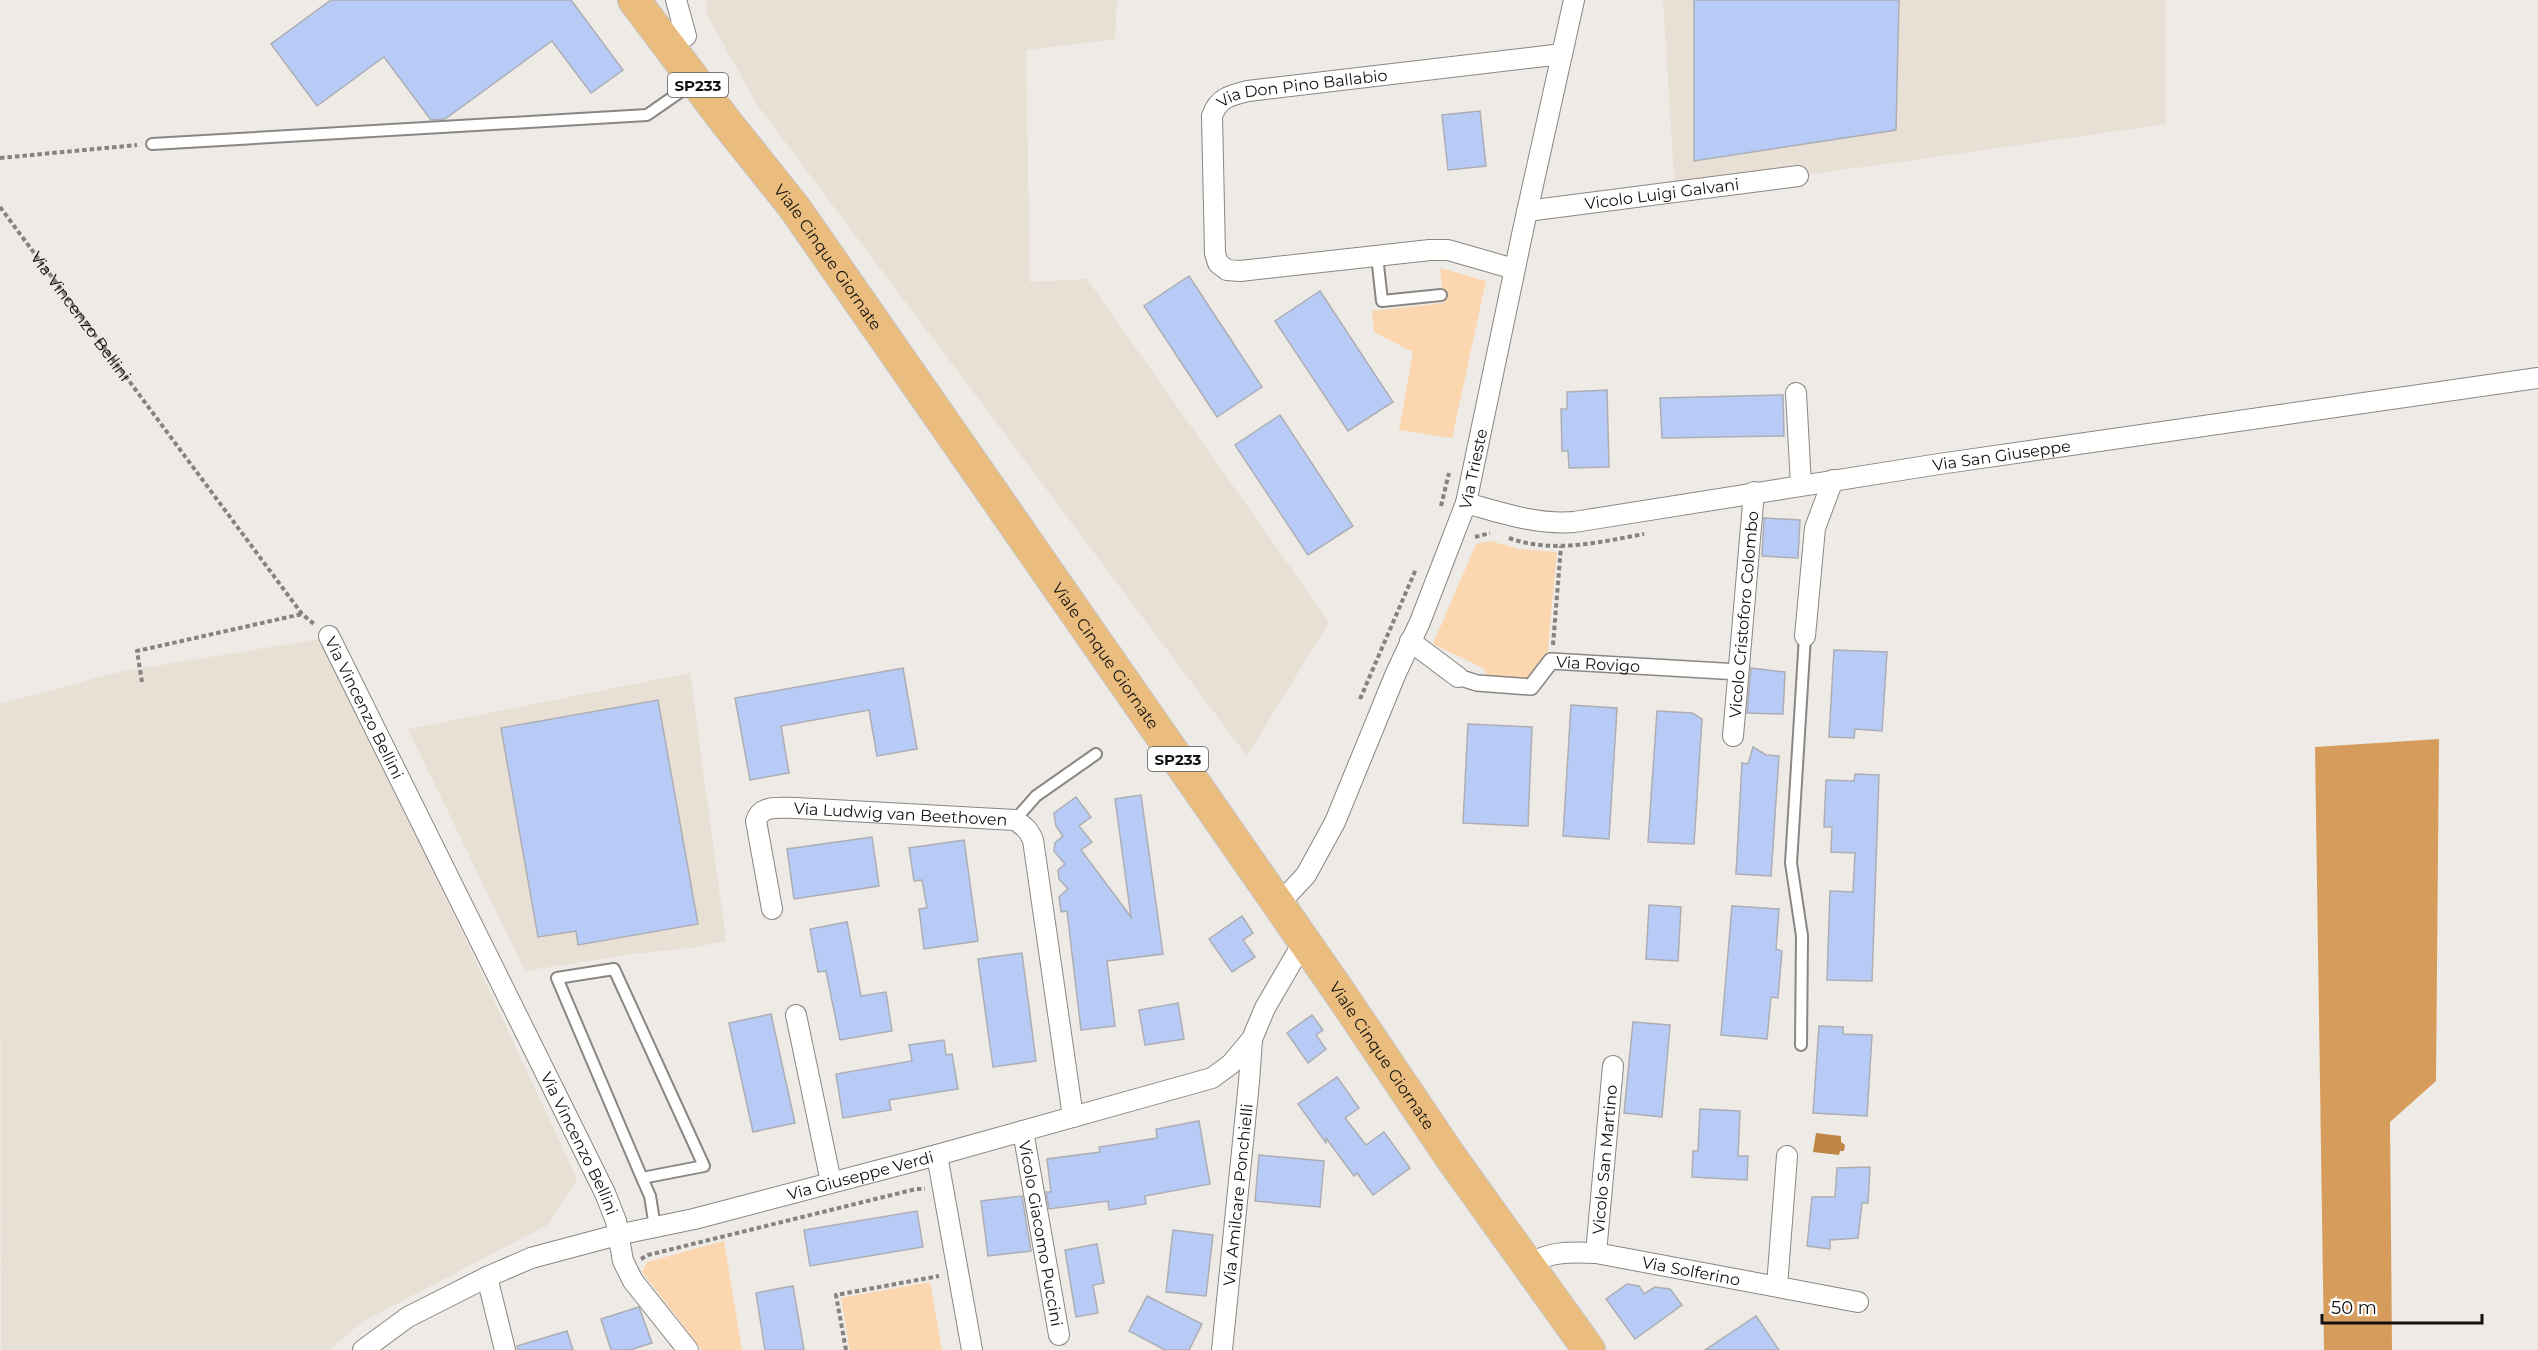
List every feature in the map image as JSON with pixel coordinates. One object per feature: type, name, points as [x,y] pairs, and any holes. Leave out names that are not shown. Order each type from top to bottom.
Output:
[{"type":"main road","name":"Viale Cinque Giornate","points":[[634,0],[672,36],[739,113],[766,168]]},
{"type":"main road","name":"Viale Cinque Giornate","points":[[660,0],[672,36],[695,82],[766,168],[1279,904],[1450,1156],[1589,1350]]},
{"type":"street","points":[[645,0],[672,36]]},
{"type":"street","points":[[672,36],[676,0]]},
{"type":"street","name":"Via Trieste","points":[[1279,904],[1306,875],[1335,822],[1420,622],[1466,503],[1514,269],[1574,0]]},
{"type":"street","name":"Via Don Pino Ballabio","points":[[1514,269],[1448,250],[1430,250],[1240,272],[1227,270],[1218,263],[1215,253],[1212,116],[1220,102],[1226,97],[1248,91],[1562,54]]},
{"type":"street","name":"Vicolo Luigi Galvani","points":[[1527,211],[1798,176]]},
{"type":"street","name":"Via San Giuseppe","points":[[1466,503],[1522,518],[1562,523],[1605,518],[1833,480],[2538,378]]},
{"type":"street","points":[[1796,393],[1801,485]]},
{"type":"street","points":[[1804,636],[1815,528],[1833,480]]},
{"type":"street","name":"Vicolo Cristoforo Colombo","points":[[1733,736],[1754,492]]},
{"type":"street","name":"Via Vincenzo Bellini","points":[[329,636],[605,1193],[616,1221],[623,1261],[633,1281],[688,1350]]},
{"type":"street","name":"Via Rovigo","points":[[1410,641],[1458,677],[1477,683],[1531,687],[1551,661],[1739,672]]},
{"type":"street","name":"Via Ludwig van Beethoven","points":[[772,909],[756,821],[758,814],[763,810],[796,808],[1015,820],[1029,831],[1033,840],[1073,1117]]},
{"type":"street","name":"Via Giuseppe Verdi","points":[[363,1350],[408,1317],[487,1277],[531,1258],[937,1155],[1212,1078],[1231,1064],[1251,1039],[1265,1008],[1304,941]]},
{"type":"street","points":[[796,1015],[831,1182]]},
{"type":"street","name":"Via Amilcare Ponchielli","points":[[1222,1350],[1248,1094],[1251,1039]]},
{"type":"street","name":"Vicolo San Martino","points":[[1596,1253],[1613,1066]]},
{"type":"street","name":"Vicolo Giacomo Puccini","points":[[1023,1131],[1059,1335]]},
{"type":"street","points":[[937,1155],[972,1350]]},
{"type":"street","points":[[1777,1286],[1788,1156]]},
{"type":"street","name":"Via Solferino","points":[[1529,1264],[1543,1255],[1563,1252],[1596,1253],[1858,1302]]},
{"type":"street","points":[[487,1277],[505,1350]]},
{"type":"lane","points":[[152,144],[648,115],[695,82]]},
{"type":"lane","points":[[1377,256],[1382,301],[1441,295]]},
{"type":"lane","points":[[1800,1046],[1802,936],[1791,863],[1804,636]]},
{"type":"lane","points":[[1015,820],[1036,796],[1096,754]]},
{"type":"lane","points":[[642,1178],[704,1166],[614,969],[557,978],[642,1178],[650,1196],[655,1227]]},
{"type":"path","points":[[0,158],[152,144]]},
{"type":"path","name":"Via Vincenzo Bellini","points":[[0,207],[302,614],[329,636]]},
{"type":"path","points":[[1440,510],[1450,470]]},
{"type":"path","points":[[1468,543],[1476,536],[1487,532],[1494,533]]},
{"type":"path","points":[[1500,534],[1526,544],[1561,546],[1590,544],[1647,533]]},
{"type":"path","points":[[1551,661],[1561,546]]},
{"type":"path","points":[[1360,699],[1419,562]]},
{"type":"path","points":[[142,682],[137,651],[302,614]]},
{"type":"path","points":[[633,1281],[639,1260],[648,1255],[916,1189],[927,1189],[933,1198],[935,1210],[947,1212]]},
{"type":"path","points":[[846,1350],[836,1295],[958,1272]]},
{"type":"shaded area","points":[[706,0],[1117,0],[1115,39],[1026,50],[1030,282],[1087,279],[1329,622],[1247,756],[758,106],[707,15]]},
{"type":"shaded area","points":[[1663,0],[2166,0],[2166,124],[1675,192]]},
{"type":"shaded area","points":[[1440,268],[1486,281],[1452,438],[1399,430],[1413,352],[1374,332],[1372,311],[1444,303]]},
{"type":"shaded area","points":[[1490,541],[1519,549],[1557,552],[1547,658],[1530,681],[1489,678],[1483,668],[1433,644],[1476,544]]},
{"type":"shaded area","points":[[325,638],[577,1179],[549,1224],[362,1322],[329,1350],[1,1350],[0,704],[119,672]]},
{"type":"shaded area","points":[[690,673],[726,941],[525,971],[408,729]]},
{"type":"shaded area","points":[[2439,739],[2436,1081],[2390,1122],[2392,1350],[2324,1350],[2315,747]]},
{"type":"shaded area","points":[[1816,1133],[1841,1136],[1841,1142],[1845,1145],[1844,1151],[1840,1151],[1839,1155],[1813,1152]]},
{"type":"shaded area","points":[[724,1241],[742,1350],[702,1350],[642,1272],[647,1262]]},
{"type":"shaded area","points":[[930,1282],[942,1350],[850,1350],[841,1298]]},
{"type":"building","points":[[331,0],[571,0],[623,70],[591,93],[552,41],[445,119],[431,120],[384,57],[317,106],[271,44]]},
{"type":"building","points":[[1694,0],[1899,0],[1896,130],[1694,161]]},
{"type":"building","points":[[1480,111],[1486,166],[1448,170],[1442,115]]},
{"type":"building","points":[[1189,276],[1262,387],[1217,417],[1144,306]]},
{"type":"building","points":[[1320,291],[1393,402],[1348,431],[1275,321]]},
{"type":"building","points":[[1607,390],[1609,467],[1569,468],[1568,451],[1562,451],[1561,409],[1567,409],[1567,392]]},
{"type":"building","points":[[1783,395],[1784,436],[1662,438],[1660,398]]},
{"type":"building","points":[[1280,415],[1353,526],[1308,555],[1235,445]]},
{"type":"building","points":[[1764,518],[1800,520],[1798,558],[1762,556]]},
{"type":"building","points":[[1834,650],[1887,652],[1882,731],[1855,729],[1854,738],[1829,737]]},
{"type":"building","points":[[903,668],[917,749],[877,756],[869,710],[781,726],[789,773],[750,780],[735,698]]},
{"type":"building","points":[[1751,668],[1785,672],[1783,714],[1747,713]]},
{"type":"building","points":[[658,700],[698,924],[578,945],[576,931],[538,937],[501,728]]},
{"type":"building","points":[[1571,705],[1617,708],[1609,839],[1563,836]]},
{"type":"building","points":[[1657,711],[1692,713],[1702,719],[1694,844],[1648,842]]},
{"type":"building","points":[[1468,724],[1532,727],[1528,826],[1463,823]]},
{"type":"building","points":[[1753,747],[1766,755],[1779,756],[1771,876],[1736,874],[1742,763],[1748,764]]},
{"type":"building","points":[[1855,774],[1879,775],[1872,981],[1827,980],[1830,891],[1853,892],[1855,853],[1831,852],[1832,827],[1824,827],[1826,780],[1854,781]]},
{"type":"building","points":[[1141,795],[1163,954],[1107,961],[1115,1026],[1081,1030],[1067,911],[1061,912],[1059,897],[1068,889],[1059,879],[1058,870],[1065,864],[1054,851],[1055,843],[1063,836],[1056,826],[1054,813],[1076,797],[1091,817],[1079,826],[1092,842],[1081,850],[1131,917],[1115,799]]},
{"type":"building","points":[[872,837],[879,886],[794,899],[787,849]]},
{"type":"building","points":[[964,840],[978,941],[924,949],[919,909],[927,908],[922,880],[914,881],[909,848]]},
{"type":"building","points":[[1649,905],[1681,907],[1678,961],[1646,959]]},
{"type":"building","points":[[1732,906],[1779,909],[1776,949],[1782,951],[1778,998],[1771,997],[1767,1039],[1721,1035]]},
{"type":"building","points":[[1242,916],[1253,933],[1243,940],[1255,957],[1232,972],[1209,939]]},
{"type":"building","points":[[847,922],[861,996],[886,992],[892,1031],[840,1040],[826,971],[818,972],[810,929]]},
{"type":"building","points":[[1022,953],[1036,1061],[993,1067],[978,959]]},
{"type":"building","points":[[1178,1003],[1184,1039],[1145,1045],[1139,1010]]},
{"type":"building","points":[[771,1014],[795,1123],[753,1132],[729,1023]]},
{"type":"building","points":[[1312,1015],[1323,1030],[1316,1035],[1326,1049],[1308,1063],[1287,1033]]},
{"type":"building","points":[[1633,1022],[1670,1025],[1662,1117],[1624,1113]]},
{"type":"building","points":[[1819,1026],[1843,1027],[1843,1034],[1872,1035],[1867,1116],[1813,1113]]},
{"type":"building","points":[[944,1040],[946,1055],[952,1054],[958,1089],[889,1100],[891,1110],[843,1118],[836,1074],[912,1061],[909,1045]]},
{"type":"building","points":[[1337,1077],[1359,1108],[1345,1118],[1366,1145],[1384,1132],[1410,1168],[1373,1195],[1357,1173],[1354,1176],[1326,1138],[1326,1143],[1298,1104]]},
{"type":"building","points":[[1700,1109],[1740,1111],[1738,1156],[1748,1156],[1747,1180],[1692,1177],[1693,1151],[1698,1151]]},
{"type":"building","points":[[1199,1121],[1210,1184],[1145,1196],[1146,1204],[1109,1210],[1108,1201],[1049,1209],[1046,1192],[1051,1192],[1047,1159],[1100,1152],[1099,1147],[1157,1138],[1156,1129]]},
{"type":"building","points":[[1259,1155],[1324,1161],[1320,1207],[1255,1201]]},
{"type":"building","points":[[1870,1167],[1868,1203],[1862,1203],[1858,1238],[1830,1240],[1830,1249],[1807,1246],[1812,1197],[1835,1197],[1837,1168]]},
{"type":"building","points":[[1022,1196],[1031,1251],[988,1256],[981,1201]]},
{"type":"building","points":[[917,1211],[923,1247],[810,1266],[804,1230]]},
{"type":"building","points":[[1173,1230],[1213,1235],[1206,1296],[1166,1292]]},
{"type":"building","points":[[1097,1244],[1104,1283],[1093,1285],[1098,1313],[1076,1317],[1065,1250]]},
{"type":"building","points":[[1627,1284],[1639,1286],[1644,1294],[1655,1287],[1670,1289],[1682,1305],[1635,1339],[1606,1299]]},
{"type":"building","points":[[793,1286],[804,1350],[765,1350],[756,1293]]},
{"type":"building","points":[[1147,1296],[1202,1324],[1189,1350],[1165,1350],[1129,1331]]},
{"type":"building","points":[[639,1307],[652,1343],[630,1350],[611,1350],[601,1319]]},
{"type":"building","points":[[1756,1316],[1779,1350],[1705,1350]]},
{"type":"building","points":[[567,1331],[573,1350],[518,1350],[517,1346]]}]
